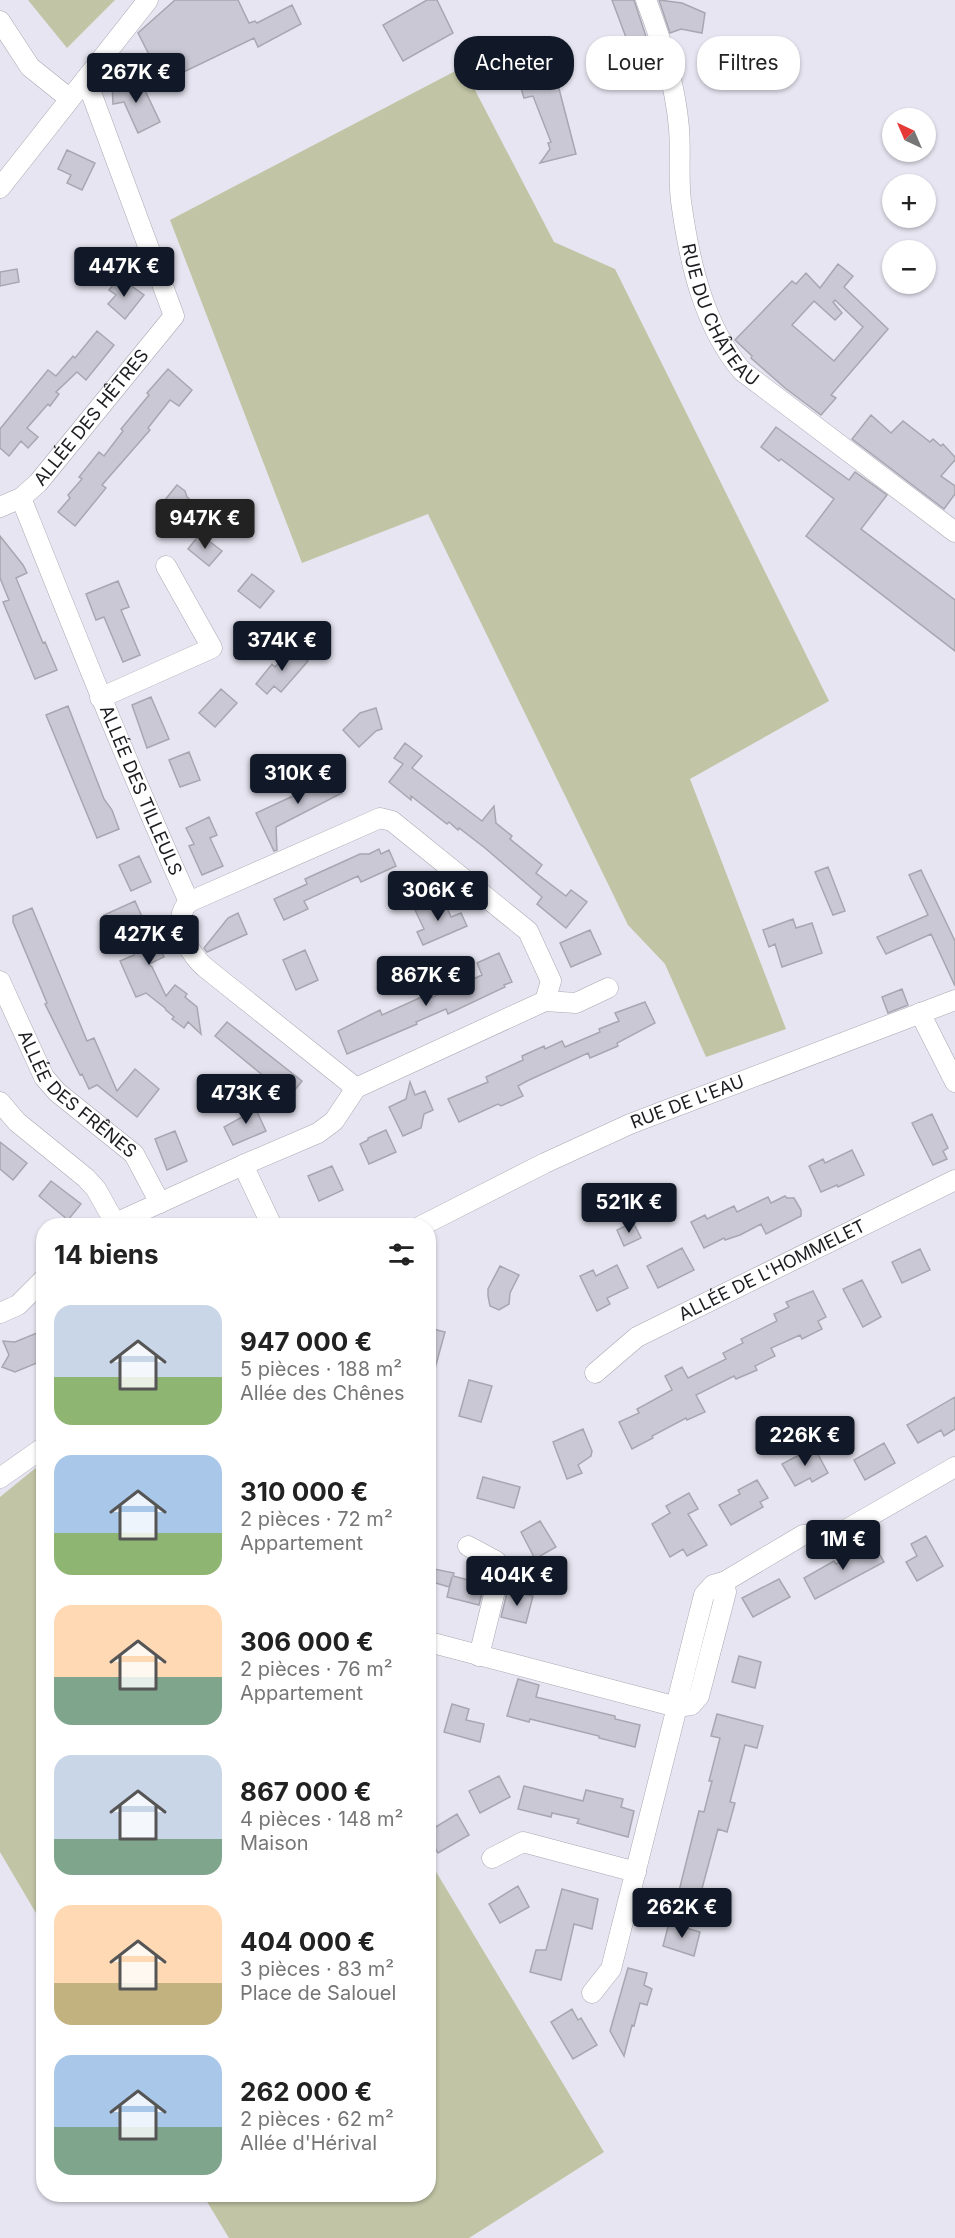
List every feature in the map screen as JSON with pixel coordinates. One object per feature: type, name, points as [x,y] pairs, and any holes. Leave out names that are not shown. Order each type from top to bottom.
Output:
[{"type":"street","points":[[0,188],[148,0]]},
{"type":"street","name":"RUE DU CHÂTEAU","points":[[646,0],[661,39],[672,83],[679,129],[681,200],[700,293],[726,352],[742,371],[955,532]]},
{"type":"street","points":[[0,21],[30,67],[70,99]]},
{"type":"street","name":"ALLÉE DES HÊTRES","points":[[0,507],[21,498],[39,483],[174,316],[86,79]]},
{"type":"street","name":"ALLÉE DES TILLEULS","points":[[21,498],[100,698],[189,902]]},
{"type":"street","points":[[100,698],[212,648],[166,566]]},
{"type":"street","points":[[356,1088],[198,962],[191,952],[181,924],[181,914],[189,902],[380,818],[392,821],[528,931],[551,981],[545,1001]]},
{"type":"street","name":"ALLÉE DES FRÊNES","points":[[0,981],[44,1077],[57,1092],[128,1147],[140,1162],[160,1203]]},
{"type":"street","points":[[126,1218],[326,1128],[334,1121],[356,1088],[545,1001],[576,1003],[608,988]]},
{"type":"street","name":"RUE DE L'EAU","points":[[435,1218],[630,1124],[955,1000]]},
{"type":"street","points":[[920,1013],[955,1082]]},
{"type":"street","points":[[0,1102],[17,1122],[86,1178],[96,1189],[109,1218]]},
{"type":"street","points":[[243,1165],[268,1218]]},
{"type":"street","name":"ALLÉE DE L'HOMMELET","points":[[595,1373],[637,1337],[955,1180]]},
{"type":"street","points":[[0,1313],[18,1305],[36,1287]]},
{"type":"street","points":[[0,1479],[36,1453]]},
{"type":"street","points":[[592,1993],[611,1969],[704,1595],[713,1585],[724,1582],[803,1535],[842,1532],[955,1467]]},
{"type":"street","points":[[468,1546],[496,1562],[500,1570],[479,1656]]},
{"type":"street","points":[[436,1644],[677,1707]]},
{"type":"street","points":[[492,1858],[523,1842],[636,1872]]},
{"type":"green space","points":[[28,0],[115,0],[67,48]]},
{"type":"green space","points":[[454,72],[454,90],[475,90],[554,242],[615,269],[829,701],[690,779],[786,1029],[706,1057],[665,964],[628,925],[428,514],[302,563],[170,220]]},
{"type":"green space","points":[[36,1468],[36,1913],[0,1852],[0,1497]]},
{"type":"green space","points":[[436,1872],[604,2152],[469,2238],[229,2238],[207,2202],[436,2202]]},
{"type":"building","points":[[175,0],[238,0],[249,23],[255,21],[257,23],[292,5],[301,24],[258,47],[254,38],[163,82],[138,33]]},
{"type":"building","points":[[427,0],[437,0],[453,33],[403,61],[383,25]]},
{"type":"building","points":[[612,0],[634,0],[646,36],[626,36]]},
{"type":"building","points":[[659,0],[682,3],[705,13],[702,33],[681,29],[670,33]]},
{"type":"building","points":[[129,81],[129,83],[141,82],[160,122],[138,133],[124,102],[113,104],[112,82]]},
{"type":"building","points":[[522,90],[559,90],[576,154],[540,163],[550,149],[548,143],[551,142],[533,96],[524,98]]},
{"type":"building","points":[[67,150],[95,163],[82,190],[67,183],[71,175],[58,169]]},
{"type":"building","points":[[838,264],[853,276],[844,287],[888,329],[831,395],[836,398],[821,415],[785,388],[751,358],[752,356],[735,340],[792,281],[796,284],[806,273],[820,288]],"holes":[[[835,300],[863,327],[834,361],[792,325],[814,301],[835,320],[842,313],[833,302]]]},
{"type":"building","points":[[17,269],[19,282],[0,286],[0,272]]},
{"type":"building","points":[[119,277],[144,295],[125,319],[108,304],[116,295],[109,290]]},
{"type":"building","points":[[97,331],[114,345],[86,380],[77,372],[56,392],[59,394],[50,406],[48,404],[27,428],[38,437],[28,448],[21,441],[9,456],[0,448],[0,429],[48,370],[56,376],[73,356],[75,358]]},
{"type":"building","points":[[168,369],[192,390],[179,406],[170,400],[148,428],[150,430],[102,485],[106,488],[75,526],[58,512],[70,498],[68,495],[82,479],[79,477],[99,452],[104,456],[123,431],[121,429],[149,395],[147,393]]},
{"type":"building","points":[[871,415],[891,433],[903,421],[930,442],[933,439],[941,446],[943,444],[955,457],[941,476],[955,486],[955,494],[944,509],[852,439]]},
{"type":"building","points":[[776,427],[849,480],[855,472],[887,495],[861,529],[955,600],[955,651],[806,536],[834,499],[781,459],[779,461],[761,447]]},
{"type":"building","points":[[177,485],[199,507],[184,526],[160,506]]},
{"type":"building","points":[[200,534],[222,551],[209,566],[188,549]]},
{"type":"building","points":[[0,536],[27,573],[16,578],[57,670],[35,679],[3,602],[9,600],[0,578]]},
{"type":"building","points":[[252,574],[274,591],[260,608],[238,591]]},
{"type":"building","points":[[118,581],[129,607],[121,610],[140,655],[123,662],[104,617],[96,620],[86,594]]},
{"type":"building","points":[[292,648],[308,661],[281,692],[274,686],[267,694],[256,684],[272,664],[275,667]]},
{"type":"building","points":[[221,689],[237,703],[215,727],[199,713]]},
{"type":"building","points":[[151,697],[169,739],[147,748],[132,705]]},
{"type":"building","points":[[68,706],[104,799],[112,810],[119,829],[97,838],[46,715]]},
{"type":"building","points":[[376,708],[382,729],[376,731],[359,747],[343,730],[360,713]]},
{"type":"building","points":[[405,743],[422,756],[412,768],[482,821],[494,806],[496,823],[512,836],[510,839],[542,865],[536,873],[566,896],[571,890],[587,902],[566,928],[537,904],[542,897],[485,848],[459,828],[458,830],[449,822],[447,824],[411,796],[411,800],[389,782],[403,764],[394,758]]},
{"type":"building","points":[[189,752],[200,780],[180,787],[169,760]]},
{"type":"building","points":[[332,770],[342,793],[276,827],[277,850],[274,851],[256,813],[306,790],[304,785]]},
{"type":"building","points":[[209,817],[217,835],[210,838],[223,866],[202,875],[189,846],[194,844],[186,828]]},
{"type":"building","points":[[379,849],[381,854],[389,850],[396,866],[361,882],[358,876],[304,901],[308,909],[284,920],[274,899],[307,884],[305,879],[360,854],[369,854]]},
{"type":"building","points":[[139,856],[151,882],[131,891],[119,865]]},
{"type":"building","points":[[828,867],[845,911],[833,915],[815,872]]},
{"type":"building","points":[[921,870],[955,941],[955,986],[931,934],[886,954],[877,937],[928,915],[909,875]]},
{"type":"building","points":[[443,898],[451,917],[461,913],[467,926],[423,945],[417,932],[424,929],[415,910]]},
{"type":"building","points":[[135,901],[155,946],[158,944],[164,957],[149,964],[166,996],[175,985],[187,994],[185,997],[197,1007],[201,1034],[188,1022],[184,1028],[172,1019],[174,1017],[165,1008],[146,993],[136,997],[120,961],[134,955],[123,929],[113,934],[104,915]]},
{"type":"building","points":[[32,908],[87,1041],[94,1038],[117,1091],[135,1069],[159,1089],[137,1117],[97,1085],[89,1089],[82,1074],[80,1075],[45,1004],[47,1003],[13,922],[13,916]]},
{"type":"building","points":[[238,913],[247,934],[207,952],[204,948],[228,918]]},
{"type":"building","points":[[793,919],[796,928],[812,923],[822,953],[782,967],[775,944],[769,947],[763,930]]},
{"type":"building","points":[[590,930],[601,954],[571,967],[560,943]]},
{"type":"building","points":[[305,950],[318,980],[296,990],[283,960]]},
{"type":"building","points":[[499,953],[512,982],[504,985],[505,987],[448,1014],[446,1009],[347,1054],[338,1031],[380,1010],[382,1015],[426,995],[428,999],[482,975],[477,963]]},
{"type":"building","points":[[902,989],[908,1005],[888,1013],[882,997]]},
{"type":"building","points":[[645,1002],[655,1023],[617,1043],[618,1046],[590,1058],[588,1053],[527,1081],[518,1086],[523,1096],[501,1106],[498,1104],[459,1122],[448,1099],[488,1082],[486,1077],[523,1060],[522,1056],[544,1046],[545,1049],[562,1041],[565,1047],[600,1032],[599,1029],[619,1021],[615,1013]]},
{"type":"building","points":[[227,1022],[302,1081],[289,1097],[215,1036]]},
{"type":"building","points":[[410,1082],[415,1095],[425,1091],[433,1110],[424,1114],[421,1128],[403,1136],[389,1107],[406,1099]]},
{"type":"building","points":[[252,1101],[266,1131],[233,1145],[224,1127],[244,1116],[239,1107]]},
{"type":"building","points":[[932,1114],[948,1148],[943,1151],[947,1159],[933,1165],[912,1123]]},
{"type":"building","points":[[386,1130],[396,1152],[369,1164],[360,1144]]},
{"type":"building","points":[[175,1131],[187,1161],[167,1170],[155,1139]]},
{"type":"building","points":[[0,1142],[27,1163],[13,1180],[0,1169]]},
{"type":"building","points":[[852,1150],[864,1175],[821,1192],[809,1166],[823,1159],[825,1163]]},
{"type":"building","points":[[332,1166],[343,1190],[319,1201],[308,1176]]},
{"type":"building","points":[[51,1181],[81,1204],[70,1218],[66,1218],[39,1196]]},
{"type":"building","points":[[785,1196],[794,1198],[801,1210],[801,1216],[766,1234],[761,1224],[740,1235],[725,1240],[724,1238],[704,1248],[691,1222],[705,1215],[707,1219],[734,1206],[737,1212],[768,1197],[771,1203]]},
{"type":"building","points":[[633,1222],[641,1238],[624,1246],[617,1230]]},
{"type":"building","points":[[682,1248],[694,1270],[658,1288],[647,1266]]},
{"type":"building","points":[[920,1249],[930,1270],[902,1283],[892,1262]]},
{"type":"building","points":[[617,1265],[628,1288],[607,1298],[610,1304],[597,1311],[580,1276],[593,1270],[596,1276]]},
{"type":"building","points":[[500,1266],[519,1275],[510,1293],[509,1304],[499,1310],[490,1306],[488,1289]]},
{"type":"building","points":[[862,1280],[881,1317],[863,1327],[843,1289]]},
{"type":"building","points":[[813,1291],[826,1317],[818,1321],[822,1329],[802,1339],[800,1335],[771,1348],[775,1356],[755,1366],[757,1370],[736,1379],[734,1376],[696,1395],[705,1412],[687,1420],[686,1418],[632,1449],[619,1422],[639,1413],[637,1409],[672,1390],[665,1376],[682,1367],[688,1378],[726,1359],[723,1353],[743,1343],[741,1339],[777,1321],[774,1314],[789,1307],[786,1302]]},
{"type":"building","points":[[436,1330],[445,1332],[436,1365]]},
{"type":"building","points":[[36,1333],[36,1363],[15,1372],[2,1367],[9,1355],[3,1341],[15,1342]]},
{"type":"building","points":[[469,1380],[492,1386],[481,1422],[459,1416]]},
{"type":"building","points":[[955,1397],[955,1429],[944,1436],[941,1430],[918,1443],[907,1425]]},
{"type":"building","points":[[583,1429],[592,1451],[591,1456],[578,1465],[582,1473],[567,1479],[553,1442]]},
{"type":"building","points":[[884,1443],[895,1463],[865,1480],[854,1460]]},
{"type":"building","points":[[814,1447],[828,1473],[812,1482],[810,1478],[795,1486],[782,1464]]},
{"type":"building","points":[[483,1477],[520,1487],[514,1508],[477,1498]]},
{"type":"building","points":[[757,1480],[768,1498],[760,1502],[763,1507],[731,1525],[719,1505],[740,1494],[738,1490]]},
{"type":"building","points":[[689,1493],[698,1509],[688,1514],[707,1545],[687,1556],[683,1549],[670,1557],[652,1524],[670,1513],[666,1506]]},
{"type":"building","points":[[540,1521],[556,1547],[535,1559],[521,1532]]},
{"type":"building","points":[[926,1536],[943,1566],[917,1581],[906,1562],[917,1556],[911,1544]]},
{"type":"building","points":[[873,1543],[884,1562],[815,1599],[804,1578],[834,1561],[836,1564]]},
{"type":"building","points":[[436,1569],[484,1584],[479,1605],[447,1597],[452,1577],[449,1587],[436,1583]]},
{"type":"building","points":[[779,1579],[790,1597],[753,1617],[742,1598]]},
{"type":"building","points":[[515,1592],[533,1596],[526,1623],[501,1617],[507,1593],[514,1595]]},
{"type":"building","points":[[739,1656],[761,1662],[755,1688],[732,1682]]},
{"type":"building","points":[[518,1679],[539,1685],[536,1697],[615,1716],[615,1719],[640,1725],[635,1747],[530,1719],[529,1722],[507,1716]]},
{"type":"building","points":[[452,1704],[469,1709],[466,1720],[484,1724],[480,1742],[444,1732]]},
{"type":"building","points":[[717,1714],[763,1726],[757,1748],[745,1745],[730,1802],[735,1803],[727,1832],[718,1829],[700,1896],[679,1891],[699,1811],[704,1812],[712,1781],[709,1781],[720,1738],[711,1736]]},
{"type":"building","points":[[499,1776],[510,1797],[480,1813],[469,1791]]},
{"type":"building","points":[[524,1786],[583,1801],[586,1790],[623,1799],[621,1807],[634,1811],[628,1837],[577,1823],[579,1819],[552,1813],[551,1817],[518,1809]]},
{"type":"building","points":[[457,1814],[469,1835],[438,1853],[436,1827]]},
{"type":"building","points":[[518,1886],[529,1907],[500,1923],[489,1904]]},
{"type":"building","points":[[562,1889],[598,1899],[592,1929],[574,1924],[561,1980],[530,1972],[536,1950],[546,1950]]},
{"type":"building","points":[[669,1923],[700,1932],[694,1956],[663,1946]]},
{"type":"building","points":[[628,1968],[647,1973],[644,1985],[652,1989],[647,2005],[640,2003],[624,2056],[610,2031]]},
{"type":"building","points":[[572,2009],[578,2020],[581,2018],[597,2045],[573,2059],[551,2022]]}]
